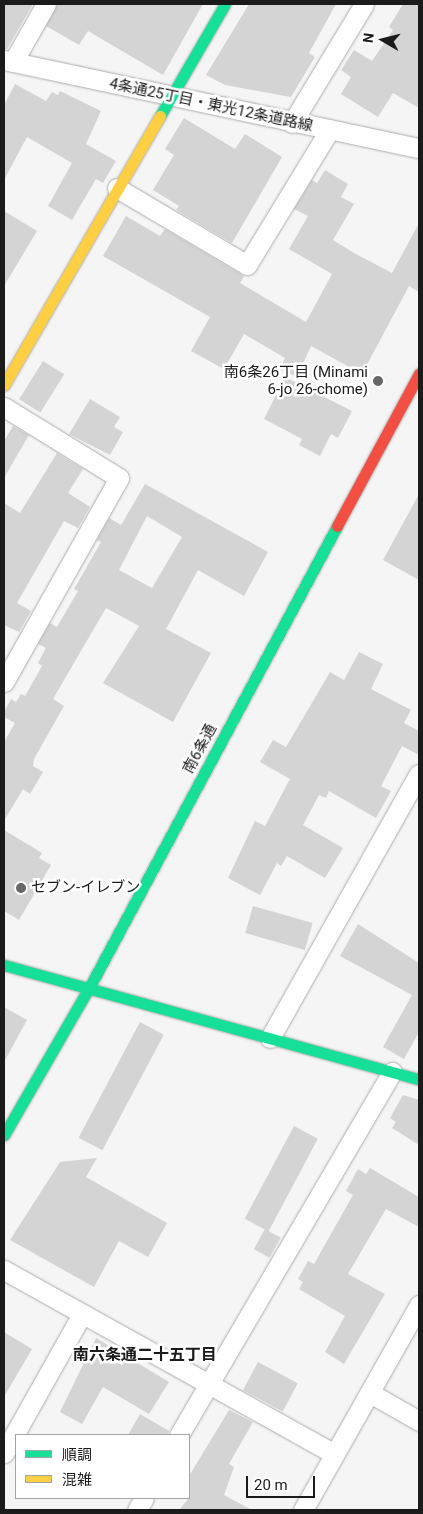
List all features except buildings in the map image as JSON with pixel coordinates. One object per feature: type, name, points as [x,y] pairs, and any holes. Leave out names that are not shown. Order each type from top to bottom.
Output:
[{"type":"street","points":[[8,61],[46,4]]},
{"type":"street","points":[[4,385],[225,4]]},
{"type":"street","points":[[292,123],[364,4]]},
{"type":"street","name":"4条通25丁目・東光12条道路線","points":[[8,61],[170,98],[419,148]]},
{"type":"street","points":[[117,188],[247,265],[330,129]]},
{"type":"street","name":"南6条通","points":[[4,1135],[89,988],[419,374]]},
{"type":"street","points":[[4,408],[119,478],[4,682]]},
{"type":"street","points":[[270,1038],[419,774]]},
{"type":"street","points":[[4,964],[419,1079]]},
{"type":"street","points":[[179,1434],[392,1072]]},
{"type":"street","points":[[4,1270],[206,1386],[334,1454]]},
{"type":"street","points":[[303,1510],[419,1305]]},
{"type":"street","points":[[4,1453],[82,1314]]},
{"type":"street","points":[[370,1394],[419,1421]]},
{"type":"street","points":[[137,1510],[143,1499]]},
{"type":"traffic: fast","points":[[160,116],[225,4]]},
{"type":"traffic: fast","points":[[4,1135],[89,988],[337,526]]},
{"type":"traffic: fast","points":[[4,965],[419,1079]]},
{"type":"traffic: slow","points":[[4,385],[160,116]]},
{"type":"traffic: jam","points":[[337,526],[419,374]]},
{"type":"place","name":"南6条26丁目 (Minami 6-jo 26-chome)","points":[[378,381]]},
{"type":"place","name":"セブン-イレブン","points":[[21,888]]},
{"type":"district","name":"南六条通二十五丁目","points":[[145,1355]]}]
